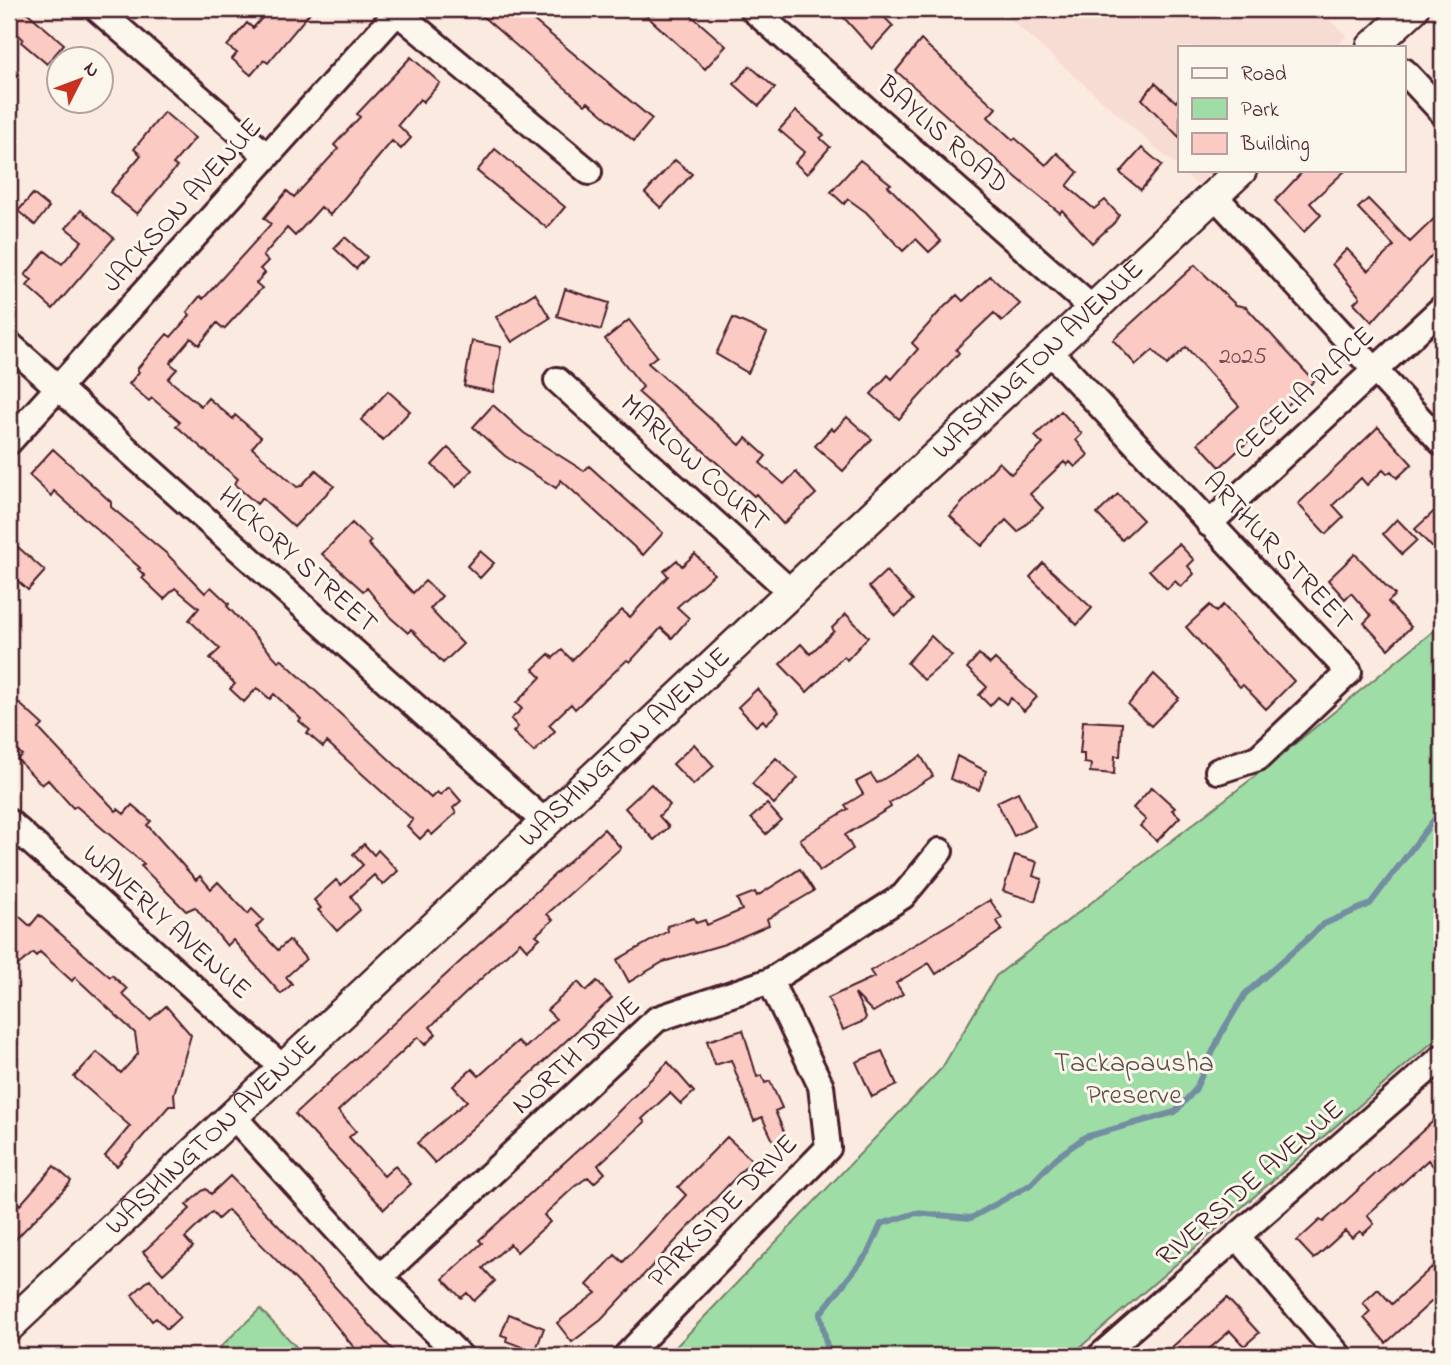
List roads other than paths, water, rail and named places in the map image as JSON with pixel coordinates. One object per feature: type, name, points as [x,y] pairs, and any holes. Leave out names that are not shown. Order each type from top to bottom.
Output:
[{"type":"street","points":[[97,9],[267,156]]},
{"type":"street","name":"BAYLIS ROAD","points":[[752,9],[1093,309]]},
{"type":"street","points":[[1376,46],[1413,9]]},
{"type":"street","points":[[399,10],[589,172]]},
{"type":"street","name":"JACKSON AVENUE","points":[[9,442],[399,10]]},
{"type":"street","points":[[1406,73],[1442,112]]},
{"type":"street","name":"WASHINGTON AVENUE","points":[[9,1325],[1239,172]]},
{"type":"street","points":[[1214,195],[1442,443]]},
{"type":"street","name":"CECELIA PLACE","points":[[1209,524],[1442,307]]},
{"type":"street","name":"HICKORY STREET","points":[[9,344],[545,822]]},
{"type":"street","name":"ARTHUR STREET","points":[[1049,351],[1349,672],[1258,758],[1218,771]]},
{"type":"street","name":"MARLOW COURT","points":[[557,380],[791,592]]},
{"type":"street","name":"WAVERLY AVENUE","points":[[9,822],[283,1068]]},
{"type":"street","name":"NORTH DRIVE","points":[[380,1277],[657,1019],[769,981],[903,896],[940,851]]},
{"type":"street","name":"PARKSIDE DRIVE","points":[[626,1356],[828,1148],[821,1086],[769,981]]},
{"type":"street","name":"RIVERSIDE AVENUE","points":[[1100,1356],[1442,1057]]},
{"type":"street","points":[[233,1116],[380,1277],[460,1356]]},
{"type":"street","points":[[1237,1236],[1339,1356]]},
{"type":"waterway","points":[[829,1356],[820,1314],[868,1253],[881,1224],[916,1213],[971,1218],[1030,1185],[1056,1158],[1085,1137],[1175,1112],[1195,1090],[1222,1032],[1245,994],[1324,924],[1370,904],[1442,809]]},
{"type":"park label","name":"Tackapausha Preserve","points":[[1134,1080]]}]
